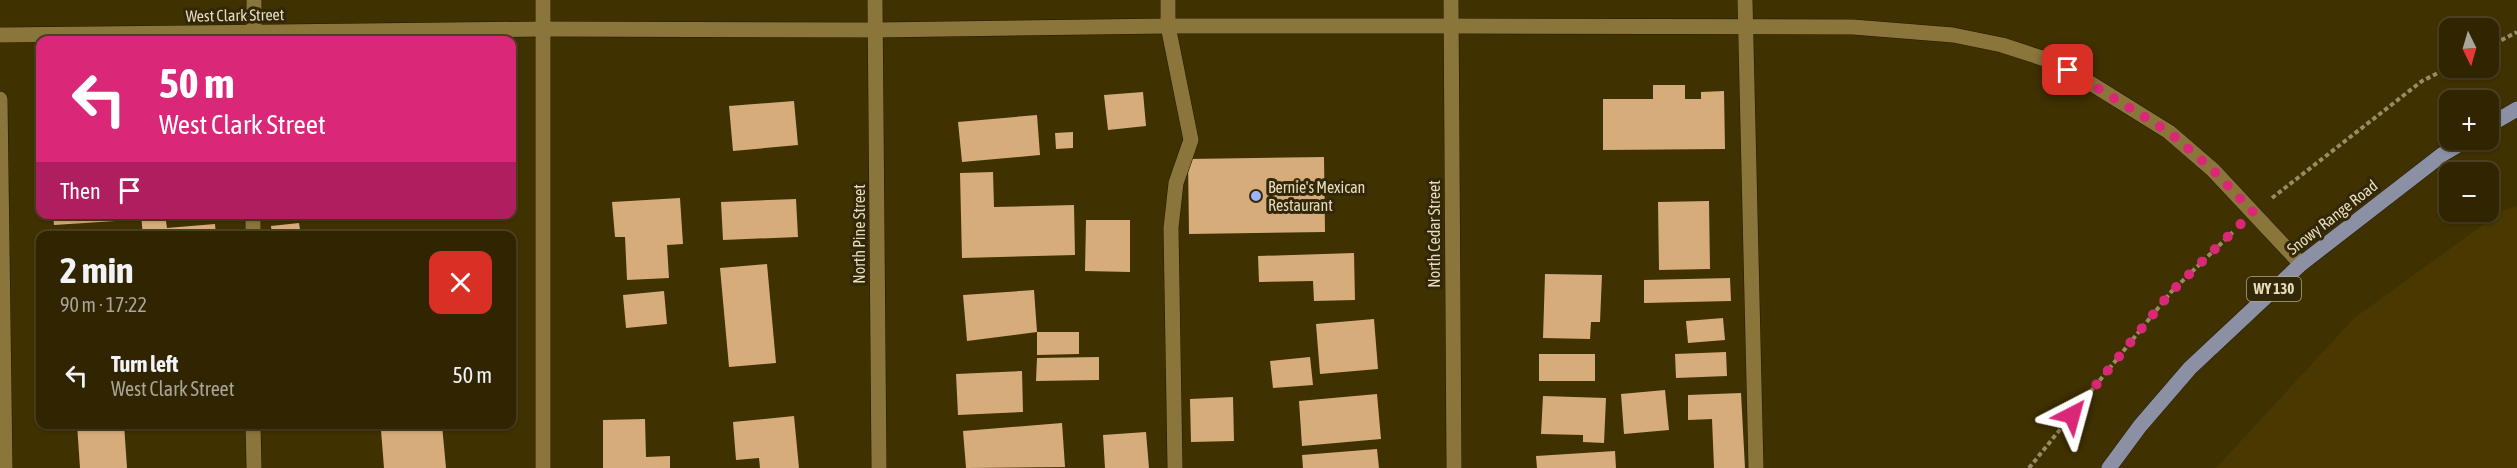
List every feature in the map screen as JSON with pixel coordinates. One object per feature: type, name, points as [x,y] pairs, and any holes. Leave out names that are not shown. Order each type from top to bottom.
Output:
[{"type":"main road","points":[[2499,120],[2517,109]]},
{"type":"main road","name":"Snowy Range Road","points":[[2109,468],[2140,426],[2190,368],[2301,264],[2450,150]]},
{"type":"street","points":[[254,0],[254,36]]},
{"type":"street","points":[[543,0],[543,468]]},
{"type":"street","name":"North Pine Street","points":[[875,0],[879,468]]},
{"type":"street","points":[[1168,0],[1168,26],[1191,140],[1176,183],[1171,228],[1175,468]]},
{"type":"street","name":"North Cedar Street","points":[[1451,0],[1454,468]]},
{"type":"street","points":[[1745,0],[1756,468]]},
{"type":"street","name":"West Clark Street","points":[[290,36],[543,29],[876,30],[1168,26],[1853,27],[1953,35],[2002,45],[2048,60],[2087,81],[2169,132],[2213,170],[2301,264]]},
{"type":"street","name":"West Clark Street","points":[[0,35],[127,36]]},
{"type":"street","points":[[0,99],[5,468]]},
{"type":"street","points":[[254,429],[254,468]]},
{"type":"path","points":[[2499,41],[2517,32]]},
{"type":"path","points":[[2029,468],[2171,292],[2253,212],[2422,81],[2439,72]]},
{"type":"shaded area","points":[[2517,206],[2517,468],[2216,468],[2354,318],[2487,222],[2499,222],[2499,213]]},
{"type":"building","points":[[1653,85],[1685,85],[1685,99],[1701,99],[1701,92],[1724,91],[1725,149],[1603,150],[1603,99],[1653,99]]},
{"type":"building","points":[[1143,92],[1146,126],[1108,130],[1104,95]]},
{"type":"building","points":[[794,101],[798,145],[733,151],[729,106]]},
{"type":"building","points":[[1037,115],[1040,155],[962,162],[958,122]]},
{"type":"building","points":[[1073,132],[1073,148],[1056,149],[1055,133]]},
{"type":"building","name":"Bernie's Mexican Restaurant","points":[[1324,157],[1325,232],[1189,234],[1188,159]]},
{"type":"building","points":[[993,172],[994,207],[1074,205],[1075,255],[962,258],[960,173]]},
{"type":"building","points":[[680,198],[683,244],[667,245],[669,278],[627,280],[625,237],[615,237],[612,202]]},
{"type":"building","points":[[796,199],[798,237],[723,240],[721,202]]},
{"type":"building","points":[[1709,201],[1710,269],[1659,270],[1658,202]]},
{"type":"building","points":[[53,219],[116,219],[116,221],[54,225]]},
{"type":"building","points":[[141,219],[166,219],[167,228],[215,224],[216,231],[143,231]]},
{"type":"building","points":[[1086,220],[1130,220],[1130,272],[1085,271]]},
{"type":"building","points":[[299,223],[300,231],[272,231],[271,226]]},
{"type":"building","points":[[1354,253],[1355,300],[1314,301],[1313,281],[1259,282],[1258,256]]},
{"type":"building","points":[[767,264],[776,363],[729,367],[720,268]]},
{"type":"building","points":[[1545,274],[1602,275],[1600,322],[1591,322],[1590,339],[1543,338]]},
{"type":"building","points":[[1730,278],[1731,301],[1644,303],[1644,280]]},
{"type":"building","points":[[1034,290],[1037,332],[967,341],[963,295]]},
{"type":"building","points":[[664,291],[667,324],[626,328],[623,295]]},
{"type":"building","points":[[1723,318],[1725,340],[1688,343],[1686,321]]},
{"type":"building","points":[[1374,319],[1378,369],[1320,374],[1316,324]]},
{"type":"building","points":[[1037,332],[1079,332],[1079,354],[1037,355]]},
{"type":"building","points":[[1726,352],[1727,376],[1676,378],[1675,354]]},
{"type":"building","points":[[1539,354],[1595,354],[1595,381],[1539,381]]},
{"type":"building","points":[[1099,357],[1099,380],[1036,381],[1037,358]]},
{"type":"building","points":[[1310,357],[1313,385],[1273,388],[1270,361]]},
{"type":"building","points":[[1022,371],[1023,412],[958,415],[956,374]]},
{"type":"building","points":[[1665,390],[1669,430],[1624,434],[1621,394]]},
{"type":"building","points":[[1741,393],[1745,468],[1714,468],[1712,419],[1688,420],[1688,395]]},
{"type":"building","points":[[1377,394],[1381,439],[1302,446],[1299,401]]},
{"type":"building","points":[[1543,396],[1606,398],[1604,443],[1583,442],[1583,435],[1541,434]]},
{"type":"building","points":[[1233,397],[1234,441],[1191,442],[1190,399]]},
{"type":"building","points":[[794,416],[799,468],[760,468],[759,458],[736,460],[733,422]]},
{"type":"building","points":[[645,419],[646,457],[670,456],[670,468],[603,468],[603,420]]},
{"type":"building","points":[[1062,423],[1065,467],[966,468],[963,431]]},
{"type":"building","points":[[77,429],[124,429],[127,468],[80,468]]},
{"type":"building","points":[[442,429],[446,468],[384,468],[381,430]]},
{"type":"building","points":[[1146,432],[1149,468],[1105,468],[1103,435]]},
{"type":"building","points":[[1377,449],[1379,468],[1303,468],[1302,455]]},
{"type":"building","points":[[1615,451],[1616,468],[1537,468],[1536,456]]},
{"type":"place","name":"Bernie's Mexican Restaurant","points":[[1256,196]]},
{"type":"route","points":[[2068,70],[2169,132],[2213,170],[2253,212],[2171,292],[2072,415]]}]
